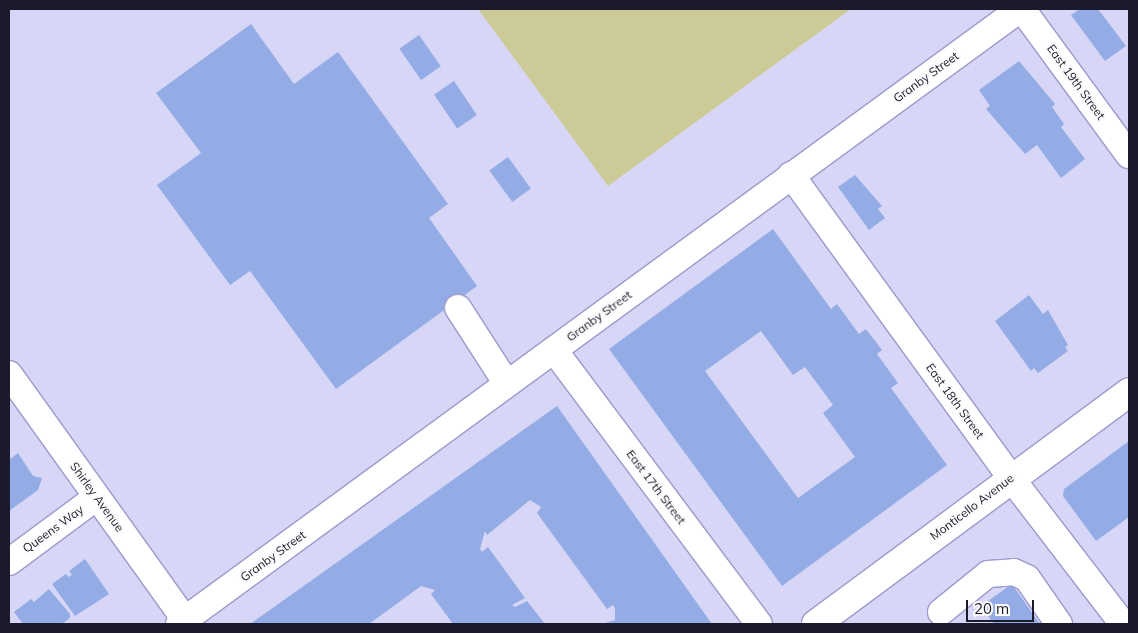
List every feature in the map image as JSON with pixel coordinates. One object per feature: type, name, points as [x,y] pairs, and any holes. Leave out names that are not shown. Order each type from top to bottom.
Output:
[{"type":"main road","name":"Monticello Avenue","points":[[816,624],[1129,392]]},
{"type":"street","name":"East 19th Street","points":[[1021,9],[1129,155]]},
{"type":"street","name":"Granby Street","points":[[182,622],[1021,9]]},
{"type":"street","name":"East 18th Street","points":[[791,176],[1011,478],[1123,624]]},
{"type":"street","points":[[458,308],[507,384]]},
{"type":"street","name":"East 17th Street","points":[[554,350],[759,624]]},
{"type":"street","name":"Shirley Avenue","points":[[9,374],[97,497],[182,622]]},
{"type":"street","name":"Queens Way","points":[[9,562],[97,497]]},
{"type":"street","points":[[941,612],[988,574],[1014,572],[1027,578],[1059,624]]},
{"type":"shaded area","points":[[478,9],[851,9],[608,186]]},
{"type":"building","points":[[1080,9],[1098,9],[1126,46],[1105,61],[1071,15]]},
{"type":"building","points":[[251,24],[294,84],[338,52],[448,204],[429,218],[477,286],[336,389],[250,271],[230,285],[157,185],[201,153],[156,93]]},
{"type":"building","points":[[419,35],[441,66],[421,80],[399,49]]},
{"type":"building","points":[[1019,61],[1055,104],[1052,107],[1064,124],[1061,127],[1085,159],[1061,178],[1037,145],[1025,154],[986,109],[990,106],[979,90]]},
{"type":"building","points":[[454,81],[477,115],[457,128],[434,94]]},
{"type":"building","points":[[508,157],[531,189],[512,202],[489,171]]},
{"type":"building","points":[[855,175],[882,206],[878,209],[885,218],[869,230],[838,187]]},
{"type":"building","points":[[773,229],[831,309],[837,304],[859,334],[866,329],[882,350],[877,354],[898,383],[891,388],[947,465],[782,586],[609,349]],"holes":[[[761,331],[793,375],[805,367],[833,405],[823,413],[855,457],[798,498],[705,371]]]},
{"type":"building","points":[[1029,295],[1043,314],[1048,310],[1068,345],[1065,347],[1068,351],[1038,373],[1034,368],[1031,371],[995,321]]},
{"type":"building","points":[[557,406],[712,624],[602,624],[615,620],[615,608],[613,605],[607,609],[537,513],[541,507],[530,500],[487,535],[485,531],[480,549],[482,552],[488,547],[525,598],[512,605],[515,607],[527,601],[545,624],[453,624],[431,594],[435,590],[421,586],[369,624],[250,624]]},
{"type":"building","points":[[1129,441],[1129,517],[1096,541],[1063,496],[1064,489]]},
{"type":"building","points":[[18,453],[33,476],[42,478],[38,490],[9,511],[9,460]]},
{"type":"building","points":[[85,559],[109,594],[75,616],[52,584],[66,574],[69,577],[72,575],[69,571]]},
{"type":"building","points":[[1012,584],[1040,624],[994,624],[981,606]]},
{"type":"building","points":[[49,589],[70,614],[70,618],[62,624],[23,624],[14,612],[31,599],[34,602]]}]
